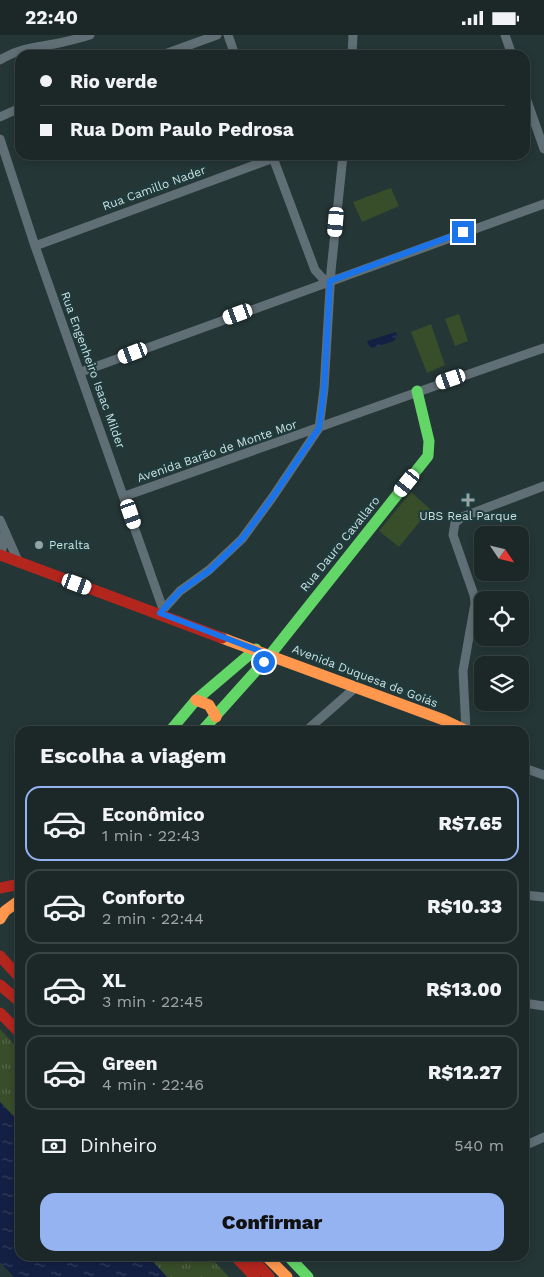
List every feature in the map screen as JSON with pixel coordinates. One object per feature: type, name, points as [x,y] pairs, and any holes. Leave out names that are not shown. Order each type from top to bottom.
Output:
[{"type":"main road","name":"Rua Dauro Cavallaro","points":[[207,726],[270,655],[428,456],[429,441],[417,391]]},
{"type":"main road","name":"Avenida Duquesa de Goiás","points":[[1,555],[19,563],[161,611],[456,726]]},
{"type":"main road","points":[[174,726],[196,700],[256,649]]},
{"type":"main road","points":[[196,700],[209,703],[216,717]]},
{"type":"main road","points":[[0,888],[15,885]]},
{"type":"main road","points":[[0,918],[5,911],[15,904]]},
{"type":"main road","points":[[0,946],[2,958],[15,972]]},
{"type":"main road","points":[[0,985],[15,998]]},
{"type":"main road","points":[[0,1007],[15,1018]]},
{"type":"main road","points":[[0,1013],[15,1028]]},
{"type":"main road","points":[[240,1261],[255,1277]]},
{"type":"main road","points":[[255,1261],[269,1277]]},
{"type":"main road","points":[[271,1261],[287,1277]]},
{"type":"main road","points":[[293,1261],[308,1277]]},
{"type":"street","points":[[20,50],[90,35]]},
{"type":"street","points":[[176,50],[217,35]]},
{"type":"street","points":[[228,35],[233,50]]},
{"type":"street","points":[[352,50],[353,35]]},
{"type":"street","points":[[505,35],[510,50]]},
{"type":"street","points":[[0,60],[15,52]]},
{"type":"street","points":[[530,105],[540,126],[544,149]]},
{"type":"street","points":[[0,117],[15,110]]},
{"type":"street","name":"Rua Engenheiro Isaac Milder","points":[[0,139],[35,247],[125,496],[161,611]]},
{"type":"street","name":"Rua Camillo Nader","points":[[35,247],[265,160]]},
{"type":"street","points":[[277,160],[315,270],[328,281]]},
{"type":"street","points":[[161,611],[180,591],[210,570],[242,539],[319,428],[324,389],[328,281],[342,160]]},
{"type":"street","points":[[81,372],[544,203]]},
{"type":"street","name":"Avenida Barão de Monte Mor","points":[[125,496],[319,428],[417,391],[544,348]]},
{"type":"street","points":[[466,726],[463,671],[474,595],[453,535],[453,528],[462,517],[544,486]]},
{"type":"street","points":[[0,520],[19,563]]},
{"type":"street","points":[[1,555],[5,530]]},
{"type":"street","points":[[282,640],[281,648],[284,657],[288,661]]},
{"type":"street","points":[[312,726],[356,687]]},
{"type":"street","points":[[529,770],[544,775]]},
{"type":"street","points":[[529,896],[544,897]]},
{"type":"street","points":[[529,1004],[544,1006]]},
{"type":"street","points":[[529,1144],[544,1137]]},
{"type":"green space","points":[[391,188],[399,206],[362,222],[353,202]]},
{"type":"green space","points":[[459,314],[468,341],[455,346],[445,319]]},
{"type":"green space","points":[[431,324],[445,365],[427,373],[411,332]]},
{"type":"green space","points":[[411,492],[430,509],[399,547],[379,531]]},
{"type":"green space","points":[[0,1029],[15,1046],[15,1118],[0,1102]]},
{"type":"green space","points":[[153,1261],[214,1261],[229,1277],[167,1277]]},
{"type":"water","points":[[396,332],[397,336],[394,341],[372,348],[369,346],[367,341]]},
{"type":"water","points":[[0,1102],[15,1118],[15,1261],[153,1261],[167,1277],[14,1277],[0,1262]]},
{"type":"traffic: fast","points":[[206,726],[270,655],[428,456],[429,441],[417,391]]},
{"type":"traffic: fast","points":[[174,726],[196,700],[256,649]]},
{"type":"traffic: fast","points":[[293,1261],[308,1277]]},
{"type":"traffic: slow","points":[[222,638],[457,726]]},
{"type":"traffic: slow","points":[[196,700],[209,705],[216,717]]},
{"type":"traffic: slow","points":[[0,919],[5,911],[15,904]]},
{"type":"traffic: slow","points":[[271,1261],[287,1277]]},
{"type":"traffic: jam","points":[[0,555],[222,638]]},
{"type":"traffic: jam","points":[[0,888],[15,885]]},
{"type":"traffic: jam","points":[[0,956],[15,972]]},
{"type":"traffic: jam","points":[[0,985],[15,998]]},
{"type":"traffic: jam","points":[[0,1013],[15,1028]]},
{"type":"traffic: jam","points":[[240,1261],[255,1277]]},
{"type":"traffic: jam","points":[[255,1261],[269,1277]]},
{"type":"place","name":"UBS Real Parque","points":[[468,500]]},
{"type":"place","name":"Peralta","points":[[39,545]]},
{"type":"route","points":[[264,662],[270,655],[160,613],[180,591],[210,570],[242,539],[319,428],[329,323],[330,281],[463,232]]}]
